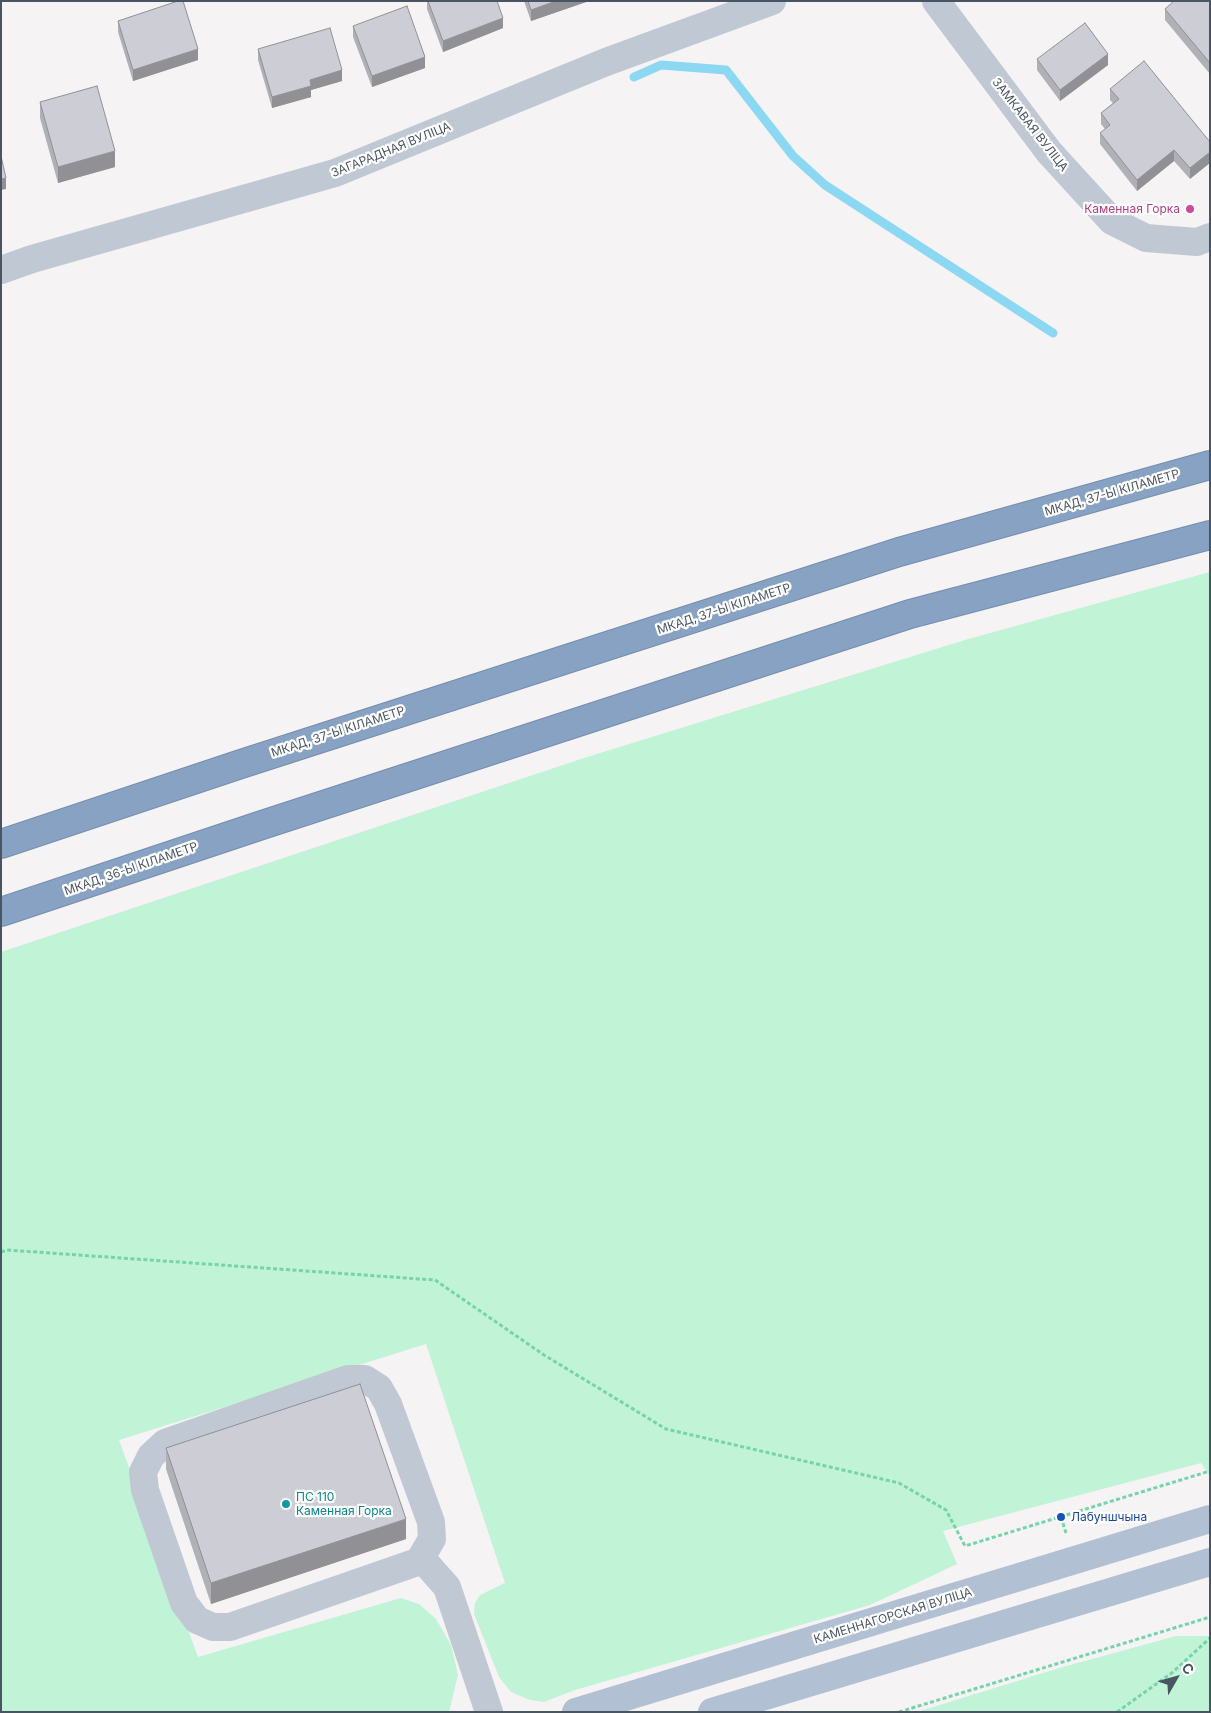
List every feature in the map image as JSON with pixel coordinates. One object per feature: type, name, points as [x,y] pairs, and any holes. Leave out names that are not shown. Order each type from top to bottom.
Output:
[{"type":"highway","name":"МКАД, 37-Ы КІЛАМЕТР","points":[[1,844],[241,764],[899,552],[1210,465]]},
{"type":"highway","name":"МКАД, 36-Ы КІЛАМЕТР","points":[[1,912],[910,614],[1210,534]]},
{"type":"main road","name":"КАМЕННАГОРСКАЯ ВУЛІЦА","points":[[576,1712],[1210,1519]]},
{"type":"main road","points":[[712,1712],[1210,1562]]},
{"type":"street","name":"ЗАГАРАДНАЯ ВУЛІЦА","points":[[1,270],[32,259],[335,173],[606,62],[772,1]]},
{"type":"street","name":"ЗАМКАВАЯ ВУЛІЦА","points":[[936,1],[1049,152],[1112,221],[1146,238],[1203,239]]},
{"type":"street","points":[[348,1379],[365,1379],[380,1388],[388,1404],[431,1522],[432,1540],[422,1556],[422,1560],[230,1627],[213,1627],[198,1620],[184,1603],[145,1490],[144,1472],[151,1456],[165,1443],[348,1379]]},
{"type":"street","points":[[422,1560],[447,1587],[489,1712]]},
{"type":"path","points":[[1,1252],[17,1251],[435,1280],[544,1355],[666,1429],[899,1484],[946,1510],[965,1546],[1210,1472]]},
{"type":"path","points":[[899,1712],[1210,1617]]},
{"type":"path","points":[[1116,1712],[1173,1672],[1210,1638]]},
{"type":"green space","points":[[1210,572],[1210,1476],[1201,1463],[943,1531],[957,1564],[870,1605],[575,1690],[544,1702],[530,1700],[511,1692],[499,1677],[474,1614],[475,1603],[480,1595],[505,1583],[426,1344],[119,1440],[198,1657],[401,1598],[419,1604],[436,1619],[451,1645],[458,1675],[449,1712],[1,1712],[1,952],[584,758],[965,640]]},
{"type":"green space","points":[[1176,1636],[1210,1636],[1210,1712],[917,1712],[1056,1669]]},
{"type":"building","points":[[183,1],[198,49],[133,70],[118,21]]},
{"type":"building","points":[[428,1],[497,1],[503,18],[443,41]]},
{"type":"building","points":[[528,1],[556,1],[531,10]]},
{"type":"building","points":[[1174,1],[1210,1],[1210,63],[1165,9]]},
{"type":"building","points":[[407,6],[425,57],[372,76],[353,26]]},
{"type":"building","points":[[1085,23],[1108,54],[1060,90],[1037,59]]},
{"type":"building","points":[[330,28],[342,70],[310,80],[311,86],[272,97],[258,49]]},
{"type":"building","points":[[1144,61],[1210,142],[1210,152],[1190,168],[1174,150],[1137,180],[1100,133],[1110,125],[1101,113],[1119,99],[1110,89]]},
{"type":"building","points":[[97,86],[115,151],[58,167],[40,102]]},
{"type":"building","points":[[1,156],[6,178],[1,179]]},
{"type":"building","name":"ПС 110 Каменная Горка","points":[[360,1384],[406,1519],[211,1583],[166,1448]]},
{"type":"waterway","points":[[634,77],[661,65],[726,70],[793,156],[825,185],[1053,333]]},
{"type":"place","name":"Каменная Горка","points":[[1190,209]]},
{"type":"place","name":"ПС 110 Каменная Горка","points":[[286,1504]]},
{"type":"place","name":"Лабуншчына","points":[[1061,1517]]}]
